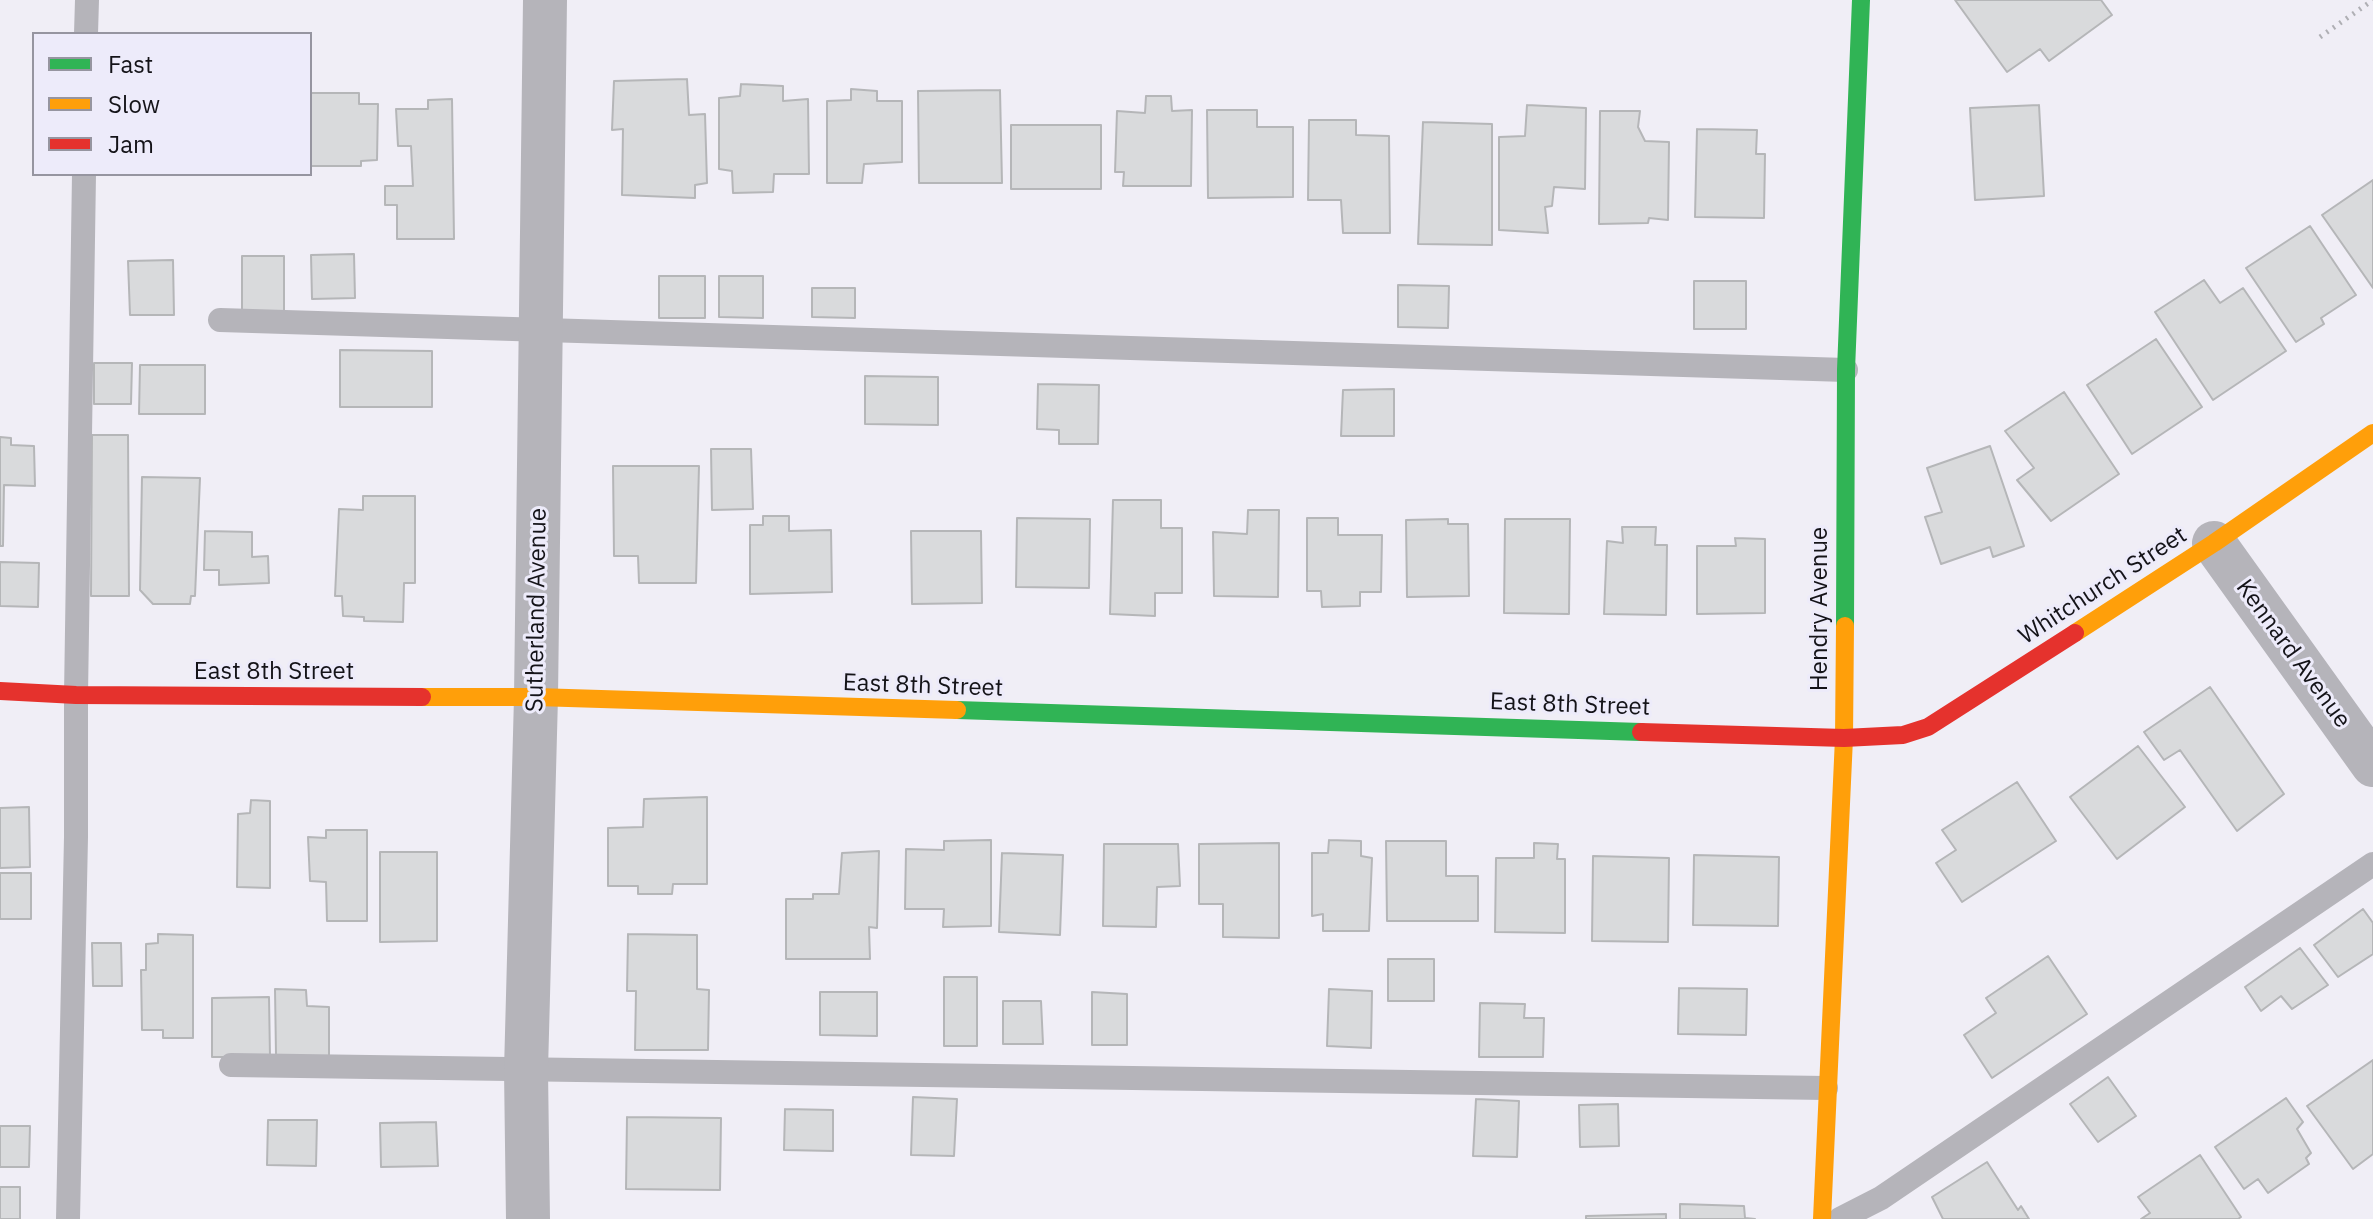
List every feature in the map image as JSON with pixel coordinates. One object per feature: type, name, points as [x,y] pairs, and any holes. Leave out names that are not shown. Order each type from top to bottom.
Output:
[{"type":"street","name":"Sutherland Avenue","points":[[528,1219],[526,1070],[536,697],[545,0]]},
{"type":"street","name":"Hendry Avenue","points":[[1822,1219],[1844,738],[1846,370],[1861,0]]},
{"type":"street","name":"Whitchurch Street","points":[[1844,738],[1903,735],[1928,727],[2214,543],[2373,433]]},
{"type":"street","name":"Kennard Avenue","points":[[2214,543],[2373,765]]},
{"type":"street","name":"East 8th Street","points":[[0,691],[76,695],[536,697],[1844,738]]},
{"type":"lane","points":[[86,32],[87,0]]},
{"type":"lane","points":[[68,1219],[84,176]]},
{"type":"lane","points":[[220,320],[1846,370]]},
{"type":"lane","points":[[1840,1219],[1881,1198],[2373,864]]},
{"type":"lane","points":[[231,1065],[1826,1088]]},
{"type":"path","points":[[2320,37],[2373,0]]},
{"type":"building","points":[[1955,0],[2101,0],[2112,15],[2049,61],[2040,49],[2007,72]]},
{"type":"building","points":[[687,79],[689,115],[705,114],[707,183],[695,185],[695,198],[622,195],[623,129],[612,130],[614,81]]},
{"type":"building","points":[[741,84],[783,86],[783,101],[808,99],[809,174],[774,174],[773,192],[733,193],[732,171],[719,169],[719,98],[740,96]]},
{"type":"building","points":[[851,89],[877,91],[877,101],[902,101],[902,162],[864,164],[862,183],[827,183],[827,101],[851,100]]},
{"type":"building","points":[[1000,90],[1002,183],[919,183],[918,91]]},
{"type":"building","points":[[312,93],[359,93],[359,104],[378,104],[377,160],[361,161],[361,166],[312,166]]},
{"type":"building","points":[[1146,96],[1171,96],[1172,111],[1192,110],[1191,186],[1123,186],[1124,172],[1115,172],[1117,111],[1145,113]]},
{"type":"building","points":[[452,99],[454,239],[397,239],[397,205],[385,205],[385,186],[413,186],[411,146],[398,146],[396,109],[428,109],[428,100]]},
{"type":"building","points":[[1527,105],[1586,108],[1585,189],[1554,187],[1552,206],[1545,207],[1548,233],[1499,230],[1499,137],[1525,136]]},
{"type":"building","points":[[2039,105],[2044,196],[1975,200],[1970,108]]},
{"type":"building","points":[[1207,110],[1257,110],[1257,127],[1293,127],[1293,197],[1208,198]]},
{"type":"building","points":[[1600,111],[1640,111],[1638,127],[1645,141],[1669,142],[1668,220],[1649,218],[1648,223],[1599,224]]},
{"type":"building","points":[[1309,120],[1356,120],[1356,135],[1389,136],[1390,233],[1343,233],[1341,200],[1308,200]]},
{"type":"building","points":[[1423,122],[1492,124],[1492,245],[1418,244]]},
{"type":"building","points":[[1011,125],[1101,125],[1101,189],[1011,189]]},
{"type":"building","points":[[1697,129],[1757,130],[1756,154],[1765,154],[1764,218],[1695,217]]},
{"type":"building","points":[[2373,180],[2373,288],[2322,215]]},
{"type":"building","points":[[2310,226],[2356,295],[2321,318],[2324,324],[2296,342],[2246,268]]},
{"type":"building","points":[[354,254],[355,298],[312,299],[311,255]]},
{"type":"building","points":[[242,256],[284,256],[284,312],[242,312]]},
{"type":"building","points":[[173,260],[174,315],[130,315],[128,261]]},
{"type":"building","points":[[659,276],[705,276],[705,318],[659,318]]},
{"type":"building","points":[[719,276],[763,276],[763,318],[719,317]]},
{"type":"building","points":[[2204,280],[2220,303],[2243,288],[2286,351],[2213,400],[2155,312]]},
{"type":"building","points":[[1694,281],[1746,281],[1746,329],[1694,329]]},
{"type":"building","points":[[1398,285],[1449,286],[1448,328],[1398,327]]},
{"type":"building","points":[[812,288],[855,288],[855,318],[812,317]]},
{"type":"building","points":[[2156,339],[2202,407],[2132,454],[2087,385]]},
{"type":"building","points":[[340,350],[432,351],[432,407],[340,407]]},
{"type":"building","points":[[94,363],[132,363],[131,404],[94,404]]},
{"type":"building","points":[[140,365],[205,365],[205,414],[139,414]]},
{"type":"building","points":[[865,376],[938,377],[938,425],[865,424]]},
{"type":"building","points":[[1038,384],[1099,385],[1098,444],[1059,444],[1059,430],[1037,429]]},
{"type":"building","points":[[1394,389],[1394,436],[1341,436],[1343,390]]},
{"type":"building","points":[[2064,392],[2119,474],[2051,521],[2017,480],[2034,468],[2005,431]]},
{"type":"building","points":[[92,435],[128,435],[129,596],[91,596]]},
{"type":"building","points":[[0,437],[11,438],[11,445],[34,446],[35,486],[4,485],[3,546],[0,546]]},
{"type":"building","points":[[1990,446],[2024,546],[1993,557],[1990,547],[1941,564],[1925,517],[1942,512],[1927,468]]},
{"type":"building","points":[[711,449],[751,449],[753,509],[712,510]]},
{"type":"building","points":[[613,466],[699,466],[696,583],[639,583],[638,556],[614,556]]},
{"type":"building","points":[[142,477],[200,478],[195,596],[191,596],[190,604],[153,604],[140,590]]},
{"type":"building","points":[[363,496],[415,496],[415,583],[404,583],[403,622],[364,621],[364,617],[343,616],[342,596],[335,596],[339,509],[363,510]]},
{"type":"building","points":[[1113,500],[1161,500],[1161,528],[1182,528],[1182,593],[1155,593],[1155,616],[1110,614]]},
{"type":"building","points":[[1248,510],[1279,510],[1278,597],[1214,596],[1213,532],[1247,534]]},
{"type":"building","points":[[763,516],[789,516],[789,531],[831,530],[832,592],[750,594],[750,525],[763,525]]},
{"type":"building","points":[[1017,518],[1090,519],[1089,588],[1016,587]]},
{"type":"building","points":[[1307,518],[1338,518],[1338,535],[1382,535],[1381,592],[1360,592],[1360,606],[1322,607],[1321,591],[1307,591]]},
{"type":"building","points":[[1448,519],[1448,524],[1468,524],[1469,596],[1407,597],[1406,520]]},
{"type":"building","points":[[1505,519],[1570,519],[1569,614],[1504,613]]},
{"type":"building","points":[[1622,527],[1656,527],[1655,545],[1667,545],[1666,615],[1604,614],[1607,541],[1623,543]]},
{"type":"building","points":[[205,531],[252,532],[252,557],[268,556],[269,583],[219,585],[219,570],[204,570]]},
{"type":"building","points":[[911,531],[981,531],[982,603],[912,604]]},
{"type":"building","points":[[1735,538],[1765,539],[1765,613],[1697,614],[1697,546],[1736,546]]},
{"type":"building","points":[[0,562],[39,563],[38,607],[0,606]]},
{"type":"building","points":[[2210,687],[2284,794],[2237,831],[2180,750],[2164,760],[2144,732]]},
{"type":"building","points":[[2138,746],[2185,807],[2117,859],[2070,797]]},
{"type":"building","points":[[2017,782],[2056,841],[1962,902],[1936,863],[1956,850],[1942,830]]},
{"type":"building","points":[[707,797],[707,884],[673,884],[672,894],[638,894],[638,886],[608,886],[608,828],[643,827],[644,799]]},
{"type":"building","points":[[251,800],[270,801],[270,888],[237,887],[238,814],[250,813]]},
{"type":"building","points":[[29,807],[30,867],[0,868],[0,808]]},
{"type":"building","points":[[326,830],[367,830],[367,921],[327,921],[326,882],[310,881],[308,837],[326,838]]},
{"type":"building","points":[[991,840],[991,926],[943,927],[944,909],[905,909],[906,849],[944,850],[944,841]]},
{"type":"building","points":[[1329,840],[1361,841],[1361,856],[1372,858],[1369,931],[1323,931],[1323,914],[1312,916],[1312,853],[1328,853]]},
{"type":"building","points":[[1386,841],[1446,841],[1446,876],[1478,876],[1478,921],[1387,921]]},
{"type":"building","points":[[1279,843],[1279,938],[1223,937],[1223,904],[1199,904],[1199,844]]},
{"type":"building","points":[[1534,843],[1558,844],[1557,859],[1565,859],[1565,933],[1495,932],[1496,858],[1534,858]]},
{"type":"building","points":[[1104,844],[1178,844],[1180,886],[1157,887],[1156,927],[1103,926]]},
{"type":"building","points":[[879,851],[877,928],[869,927],[870,959],[786,959],[786,899],[813,899],[813,894],[839,894],[842,853]]},
{"type":"building","points":[[380,852],[437,852],[437,941],[380,942]]},
{"type":"building","points":[[1002,853],[1063,855],[1060,935],[999,932]]},
{"type":"building","points":[[1694,855],[1779,857],[1778,926],[1693,925]]},
{"type":"building","points":[[1593,856],[1669,858],[1668,942],[1592,941]]},
{"type":"building","points":[[0,873],[31,873],[31,919],[0,919]]},
{"type":"building","points":[[2363,909],[2373,923],[2373,954],[2338,977],[2314,945]]},
{"type":"building","points":[[158,934],[193,935],[193,1038],[163,1038],[163,1030],[142,1030],[141,970],[146,970],[146,944],[158,943]]},
{"type":"building","points":[[628,934],[697,935],[697,989],[709,990],[708,1050],[635,1050],[636,991],[627,991]]},
{"type":"building","points":[[92,943],[121,943],[122,986],[93,986]]},
{"type":"building","points":[[2300,948],[2328,985],[2292,1009],[2281,996],[2261,1011],[2245,987]]},
{"type":"building","points":[[2048,956],[2087,1014],[1992,1078],[1964,1035],[1996,1013],[1986,998]]},
{"type":"building","points":[[1388,959],[1434,959],[1434,1001],[1388,1001]]},
{"type":"building","points":[[944,977],[977,977],[977,1046],[944,1046]]},
{"type":"building","points":[[1679,988],[1747,989],[1746,1035],[1678,1034]]},
{"type":"building","points":[[275,989],[306,990],[307,1006],[329,1007],[329,1057],[276,1055]]},
{"type":"building","points":[[1329,989],[1372,991],[1371,1048],[1327,1046]]},
{"type":"building","points":[[820,992],[877,992],[877,1036],[820,1035]]},
{"type":"building","points":[[1092,992],[1127,994],[1127,1045],[1092,1045]]},
{"type":"building","points":[[269,997],[270,1057],[212,1057],[212,998]]},
{"type":"building","points":[[1003,1001],[1041,1001],[1043,1044],[1003,1044]]},
{"type":"building","points":[[1480,1003],[1525,1004],[1524,1018],[1544,1018],[1543,1057],[1479,1057]]},
{"type":"building","points":[[2373,1060],[2373,1154],[2353,1169],[2307,1106]]},
{"type":"building","points":[[2108,1077],[2136,1116],[2098,1142],[2070,1104]]},
{"type":"building","points":[[913,1097],[957,1099],[954,1156],[911,1155]]},
{"type":"building","points":[[2286,1098],[2303,1122],[2297,1129],[2311,1153],[2306,1158],[2309,1164],[2268,1193],[2258,1179],[2244,1189],[2215,1147]]},
{"type":"building","points":[[1476,1099],[1519,1101],[1517,1157],[1473,1156]]},
{"type":"building","points":[[1618,1104],[1619,1146],[1580,1147],[1579,1105]]},
{"type":"building","points":[[785,1109],[833,1110],[833,1151],[784,1150]]},
{"type":"building","points":[[627,1117],[721,1118],[720,1190],[626,1189]]},
{"type":"building","points":[[268,1120],[317,1120],[316,1166],[267,1165]]},
{"type":"building","points":[[436,1122],[438,1166],[381,1167],[380,1123]]},
{"type":"building","points":[[0,1126],[30,1126],[29,1167],[0,1167]]},
{"type":"building","points":[[2200,1155],[2241,1217],[2141,1219],[2150,1213],[2138,1197]]},
{"type":"building","points":[[1987,1162],[2018,1210],[2021,1206],[2029,1219],[1943,1219],[1932,1197]]},
{"type":"building","points":[[0,1187],[20,1187],[20,1219],[0,1219]]},
{"type":"building","points":[[1680,1204],[1744,1206],[1745,1218],[1755,1219],[1680,1219]]},
{"type":"building","points":[[1666,1214],[1666,1219],[1586,1219],[1586,1216]]},
{"type":"traffic: fast","points":[[1845,626],[1846,370],[1861,0]]},
{"type":"traffic: fast","points":[[957,710],[1641,732]]},
{"type":"traffic: slow","points":[[2075,633],[2214,543],[2373,433]]},
{"type":"traffic: slow","points":[[1822,1219],[1844,738],[1845,626]]},
{"type":"traffic: slow","points":[[422,697],[536,697],[957,710]]},
{"type":"traffic: jam","points":[[1641,732],[1844,738],[1903,735],[1928,727],[2075,633]]},
{"type":"traffic: jam","points":[[0,691],[76,695],[422,697]]}]
